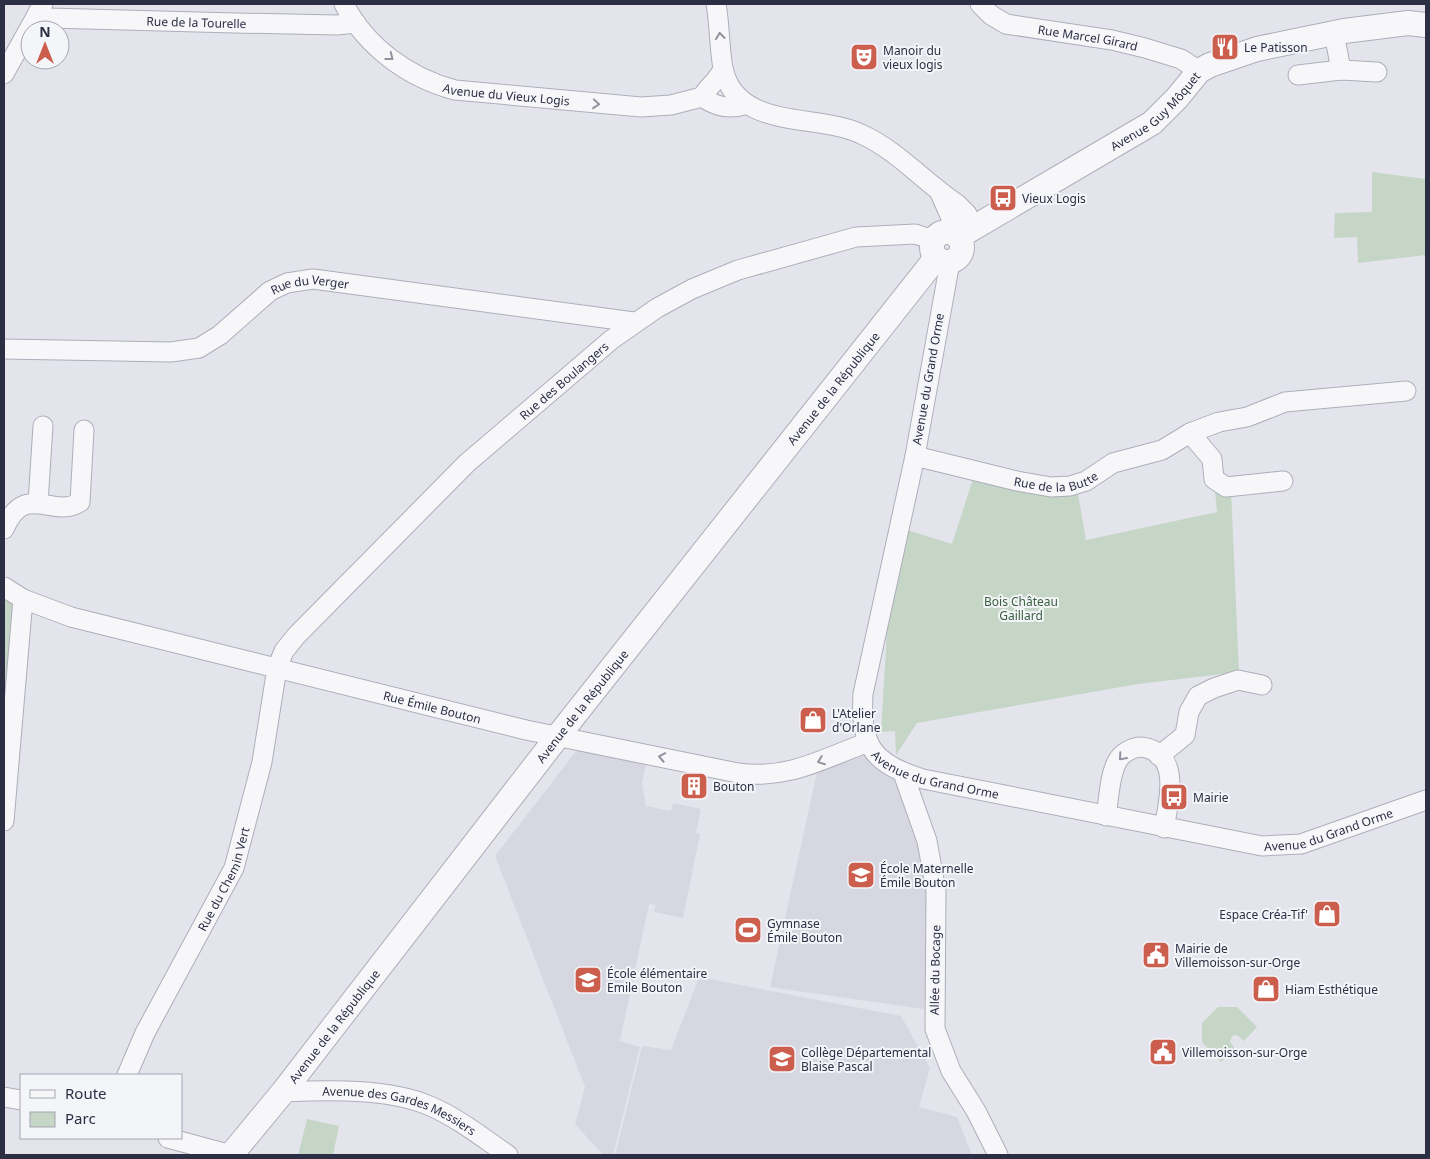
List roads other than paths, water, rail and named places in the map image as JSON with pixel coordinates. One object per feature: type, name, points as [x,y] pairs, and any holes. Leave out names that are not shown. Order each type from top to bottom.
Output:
[{"type":"street","name":"Avenue du Vieux Logis","points":[[344,4],[356,23],[387,56],[415,76],[455,90],[641,108],[671,105],[702,98]]},
{"type":"street","points":[[716,4],[723,69],[728,82],[744,105]]},
{"type":"street","name":"Rue Marcel Girard","points":[[980,4],[991,15],[1006,24],[1112,40],[1145,48],[1181,59],[1199,71]]},
{"type":"street","name":"Rue de la Tourelle","points":[[41,8],[50,18],[245,24],[337,25],[356,23]]},
{"type":"street","points":[[4,74],[41,8]]},
{"type":"street","name":"Avenue Guy Môquet","points":[[950,243],[1152,123],[1177,98],[1199,71],[1210,65],[1257,50],[1334,33],[1408,23],[1426,25]]},
{"type":"street","points":[[1334,33],[1341,70]]},
{"type":"street","points":[[723,69],[716,83],[707,89],[702,98],[714,106],[734,108],[744,105],[777,116],[840,127],[874,140],[967,214],[950,243]]},
{"type":"street","points":[[1298,75],[1341,70],[1377,72]]},
{"type":"street","name":"Rue des Boulangers","points":[[276,668],[284,651],[296,636],[467,462],[634,322],[715,278],[856,237],[906,234],[950,243]]},
{"type":"street","name":"Avenue du Grand Orme","points":[[950,243],[915,456],[863,694],[862,712],[866,743],[881,759],[903,773],[932,781],[1252,845],[1284,846],[1301,844],[1336,833],[1407,805],[1426,800]]},
{"type":"street","name":"Avenue de la République","points":[[231,1155],[283,1092],[558,736],[950,243]]},
{"type":"street","name":"Rue du Verger","points":[[4,349],[171,352],[199,348],[220,335],[270,291],[287,283],[313,279],[634,322]]},
{"type":"street","name":"Rue de la Butte","points":[[915,456],[1034,484],[1051,487],[1070,486],[1086,481],[1113,463],[1162,450],[1190,433],[1219,422],[1247,416],[1285,402],[1406,391]]},
{"type":"street","points":[[38,503],[43,426]]},
{"type":"street","points":[[4,529],[16,510],[27,504],[38,503],[72,507],[80,502],[84,430]]},
{"type":"street","points":[[1190,433],[1212,458],[1214,478],[1226,487],[1284,481]]},
{"type":"street","name":"Rue Émile Bouton","points":[[4,587],[23,600],[71,617],[558,736],[754,775],[797,770],[866,743]]},
{"type":"street","points":[[4,820],[23,600]]},
{"type":"street","name":"Rue du Chemin Vert","points":[[127,1074],[145,1033],[234,868],[262,762],[276,668]]},
{"type":"street","points":[[1159,756],[1185,735],[1189,712],[1198,696],[1238,680],[1262,685]]},
{"type":"street","points":[[1106,816],[1118,759],[1129,750],[1139,747],[1151,750],[1159,756],[1170,772],[1171,786],[1164,828]]},
{"type":"street","name":"Allée du Bocage","points":[[903,773],[927,841],[936,891],[935,1030],[951,1072],[981,1120],[998,1155]]},
{"type":"street","name":"Avenue des Gardes Messiers","points":[[283,1092],[370,1093],[402,1097],[430,1106],[454,1119],[508,1155]]},
{"type":"street","points":[[4,1097],[20,1100]]},
{"type":"street","points":[[172,1139],[231,1155]]},
{"type":"place","name":"Le Patisson","points":[[1225,47]]},
{"type":"place","name":"Manoir du vieux logis","points":[[864,57]]},
{"type":"place","name":"Vieux Logis","points":[[1003,198]]},
{"type":"place","name":"L'Atelier d'Orlane","points":[[813,720]]},
{"type":"place","name":"Bouton","points":[[694,786]]},
{"type":"place","name":"Mairie","points":[[1174,797]]},
{"type":"place","name":"École Maternelle Émile Bouton","points":[[861,875]]},
{"type":"place","name":"Espace Créa-Tif'","points":[[1327,914]]},
{"type":"place","name":"Gymnase Émile Bouton","points":[[748,930]]},
{"type":"place","name":"Mairie de Villemoisson-sur-Orge","points":[[1156,955]]},
{"type":"place","name":"École élémentaire Emile Bouton","points":[[588,980]]},
{"type":"place","name":"Hiam Esthétique","points":[[1266,989]]},
{"type":"place","name":"Villemoisson-sur-Orge","points":[[1163,1052]]},
{"type":"place","name":"Collège Départemental Blaise Pascal","points":[[782,1059]]},
{"type":"park label","name":"Bois Château Gaillard","points":[[1021,608]]}]
